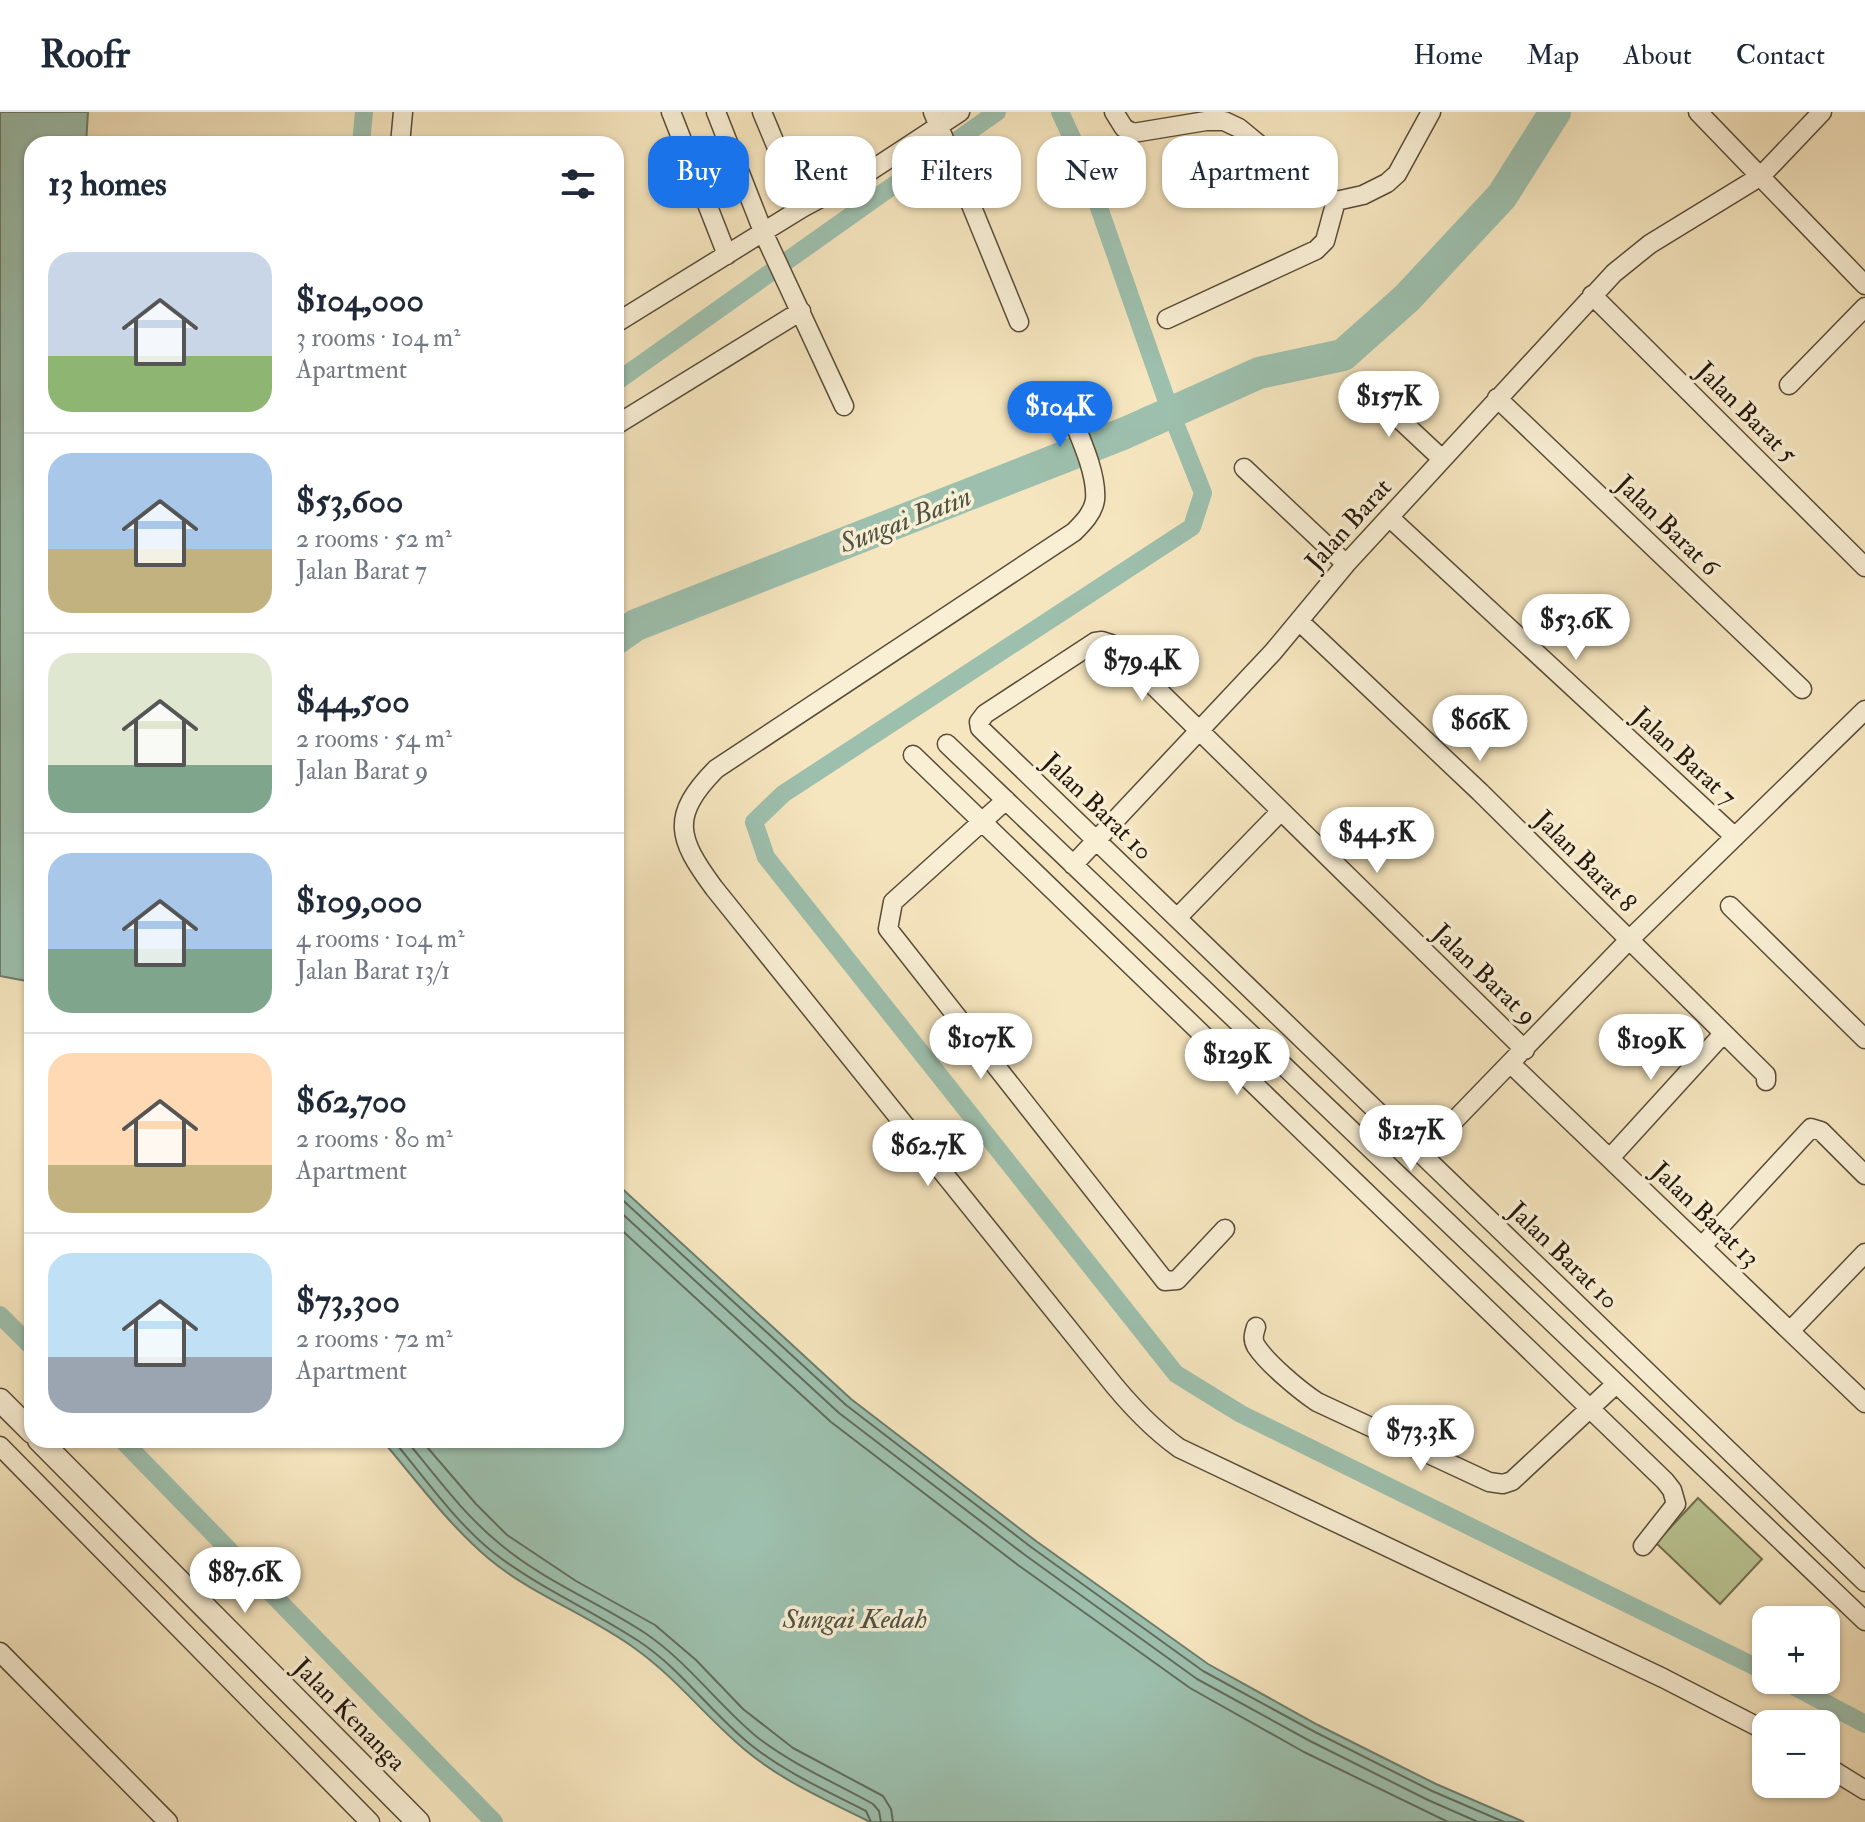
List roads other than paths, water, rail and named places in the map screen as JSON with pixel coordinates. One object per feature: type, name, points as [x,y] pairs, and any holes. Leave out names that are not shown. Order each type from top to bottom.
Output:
[{"type":"street","points":[[401,136],[403,112]]},
{"type":"street","points":[[671,112],[727,255]]},
{"type":"street","points":[[716,112],[767,240],[844,406]]},
{"type":"street","points":[[762,112],[772,136]]},
{"type":"street","points":[[876,167],[960,112]]},
{"type":"street","points":[[1114,112],[1124,128],[1133,133],[1224,121],[1249,136]]},
{"type":"street","points":[[1338,201],[1363,195],[1387,183],[1397,174],[1431,112]]},
{"type":"street","points":[[1698,112],[1865,285]]},
{"type":"street","name":"Jalan Barat","points":[[1073,865],[1273,652],[1346,564],[1592,295],[1650,244],[1761,176],[1822,112]]},
{"type":"street","points":[[938,126],[1019,322]]},
{"type":"street","points":[[624,318],[727,255],[767,240],[802,208]]},
{"type":"street","points":[[1167,319],[1316,250],[1325,241],[1334,208]]},
{"type":"street","name":"Jalan Barat 5","points":[[1592,295],[1865,567]]},
{"type":"street","points":[[1789,385],[1865,307]]},
{"type":"street","points":[[624,420],[801,311]]},
{"type":"street","points":[[1365,387],[1442,459]]},
{"type":"street","points":[[1063,395],[1088,462],[1095,500],[1091,512],[1074,532],[716,769],[692,796],[685,815],[683,835],[688,850],[714,888],[1130,1406],[1156,1431],[1179,1448],[1663,1678],[1752,1724]]},
{"type":"street","name":"Jalan Barat 6","points":[[1497,398],[1802,689]]},
{"type":"street","points":[[1244,468],[1346,564]]},
{"type":"street","name":"Jalan Barat 7","points":[[1389,517],[1735,837]]},
{"type":"street","name":"Jalan Barat 8","points":[[1299,621],[1480,792],[1766,1075],[1766,1081]]},
{"type":"street","name":"Jalan Barat 9","points":[[985,733],[979,722],[985,714],[1095,642],[1111,644],[1525,1050]]},
{"type":"street","points":[[1422,1154],[1629,940],[1865,710]]},
{"type":"street","name":"Jalan Barat 10","points":[[985,733],[1865,1582]]},
{"type":"street","points":[[947,744],[1865,1621]]},
{"type":"street","points":[[913,755],[1665,1481],[1676,1498],[1672,1512],[1643,1546]]},
{"type":"street","points":[[1006,800],[893,902],[888,929],[1165,1281],[1177,1280],[1225,1229]]},
{"type":"street","points":[[1177,918],[1281,811]]},
{"type":"street","points":[[1730,906],[1865,1039]]},
{"type":"street","points":[[1610,1158],[1723,1034]]},
{"type":"street","name":"Jalan Barat 13","points":[[1511,1064],[1865,1403]]},
{"type":"street","points":[[1702,1246],[1811,1128],[1821,1131],[1865,1175]]},
{"type":"street","points":[[1791,1330],[1865,1253]]},
{"type":"street","points":[[1256,1327],[1253,1337],[1256,1346],[1293,1384],[1317,1402],[1489,1482],[1503,1484],[1512,1481],[1616,1384]]},
{"type":"street","points":[[0,1400],[24,1424]]},
{"type":"street","points":[[0,1446],[370,1822]]},
{"type":"street","name":"Jalan Kenanga","points":[[47,1448],[418,1822]]},
{"type":"street","points":[[0,1652],[168,1822]]},
{"type":"street","points":[[1840,1775],[1865,1790]]},
{"type":"water","points":[[0,112],[88,112],[86,136],[24,136],[24,980],[0,976]]},
{"type":"water","name":"Sungai Kedah","points":[[624,1190],[851,1399],[1036,1541],[1208,1664],[1318,1725],[1436,1784],[1524,1822],[870,1822],[774,1771],[730,1737],[637,1650],[505,1571],[473,1545],[389,1448],[624,1448]]},
{"type":"waterway","points":[[362,136],[364,112]]},
{"type":"waterway","points":[[624,376],[997,112]]},
{"type":"waterway","points":[[1060,112],[1083,162],[1171,413],[1203,493],[1192,527],[783,794],[754,822],[766,857],[1176,1374],[1241,1414],[1752,1665]]},
{"type":"waterway","name":"Sungai Batin","points":[[624,633],[636,625],[1125,433],[1259,373],[1343,355],[1407,298],[1502,196],[1555,112]]},
{"type":"waterway","points":[[0,1315],[24,1339]]},
{"type":"waterway","points":[[130,1448],[494,1822]]},
{"type":"waterway","points":[[1808,1694],[1865,1724]]}]
